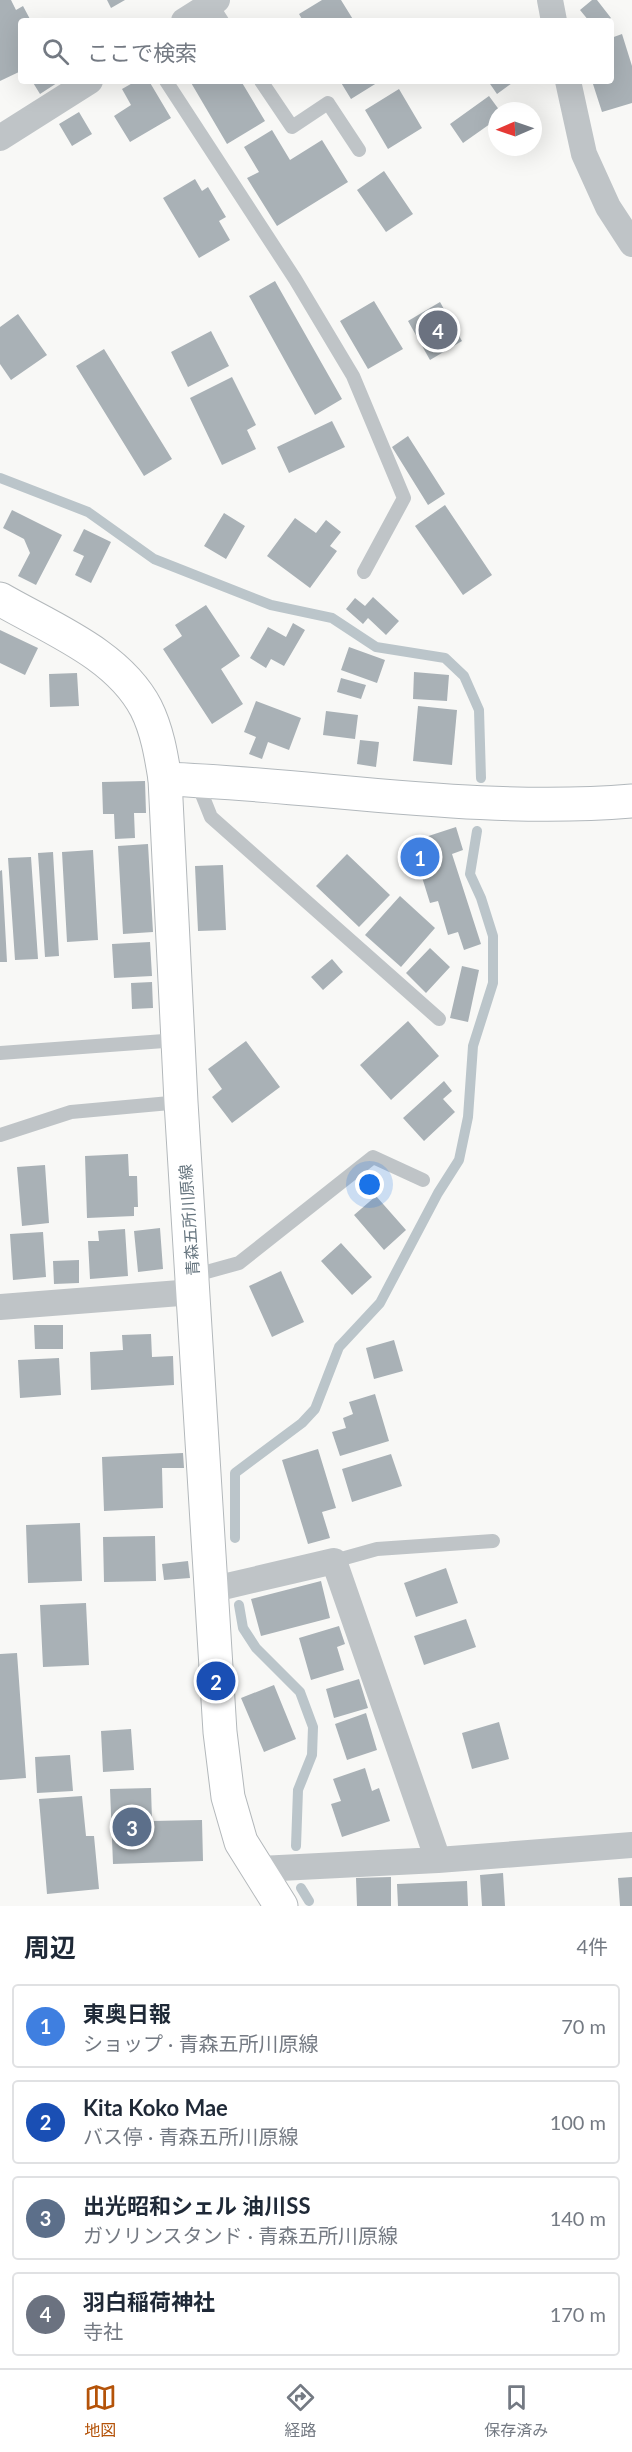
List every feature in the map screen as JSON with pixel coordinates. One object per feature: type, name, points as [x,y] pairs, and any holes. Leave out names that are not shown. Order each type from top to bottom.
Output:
[{"type":"main road","name":"青森五所川原線","points":[[0,599],[99,656],[127,682],[146,707],[159,745],[165,778],[181,1102],[210,1590],[228,1797],[242,1842],[281,1906]]},
{"type":"main road","points":[[165,778],[484,803],[589,804],[632,801]]},
{"type":"street","points":[[550,0],[553,18]]},
{"type":"street","points":[[191,18],[216,8]]},
{"type":"street","points":[[0,138],[85,84]]},
{"type":"street","points":[[569,84],[584,154],[608,207],[632,244]]},
{"type":"street","points":[[0,1307],[193,1284]]},
{"type":"street","points":[[210,1590],[334,1561],[438,1860]]},
{"type":"street","points":[[260,1869],[438,1860],[632,1845]]},
{"type":"lane","points":[[168,84],[295,279],[353,376],[404,498],[364,572]]},
{"type":"lane","points":[[263,84],[291,127],[328,103],[359,150]]},
{"type":"lane","points":[[197,780],[211,817],[439,1018]]},
{"type":"lane","points":[[0,1053],[178,1040]]},
{"type":"lane","points":[[0,1135],[71,1112],[181,1102]]},
{"type":"lane","points":[[193,1284],[239,1263],[373,1157],[423,1180]]},
{"type":"lane","points":[[334,1561],[376,1549],[493,1541]]},
{"type":"building","points":[[0,0],[11,0],[16,10],[23,6],[29,18],[18,18],[18,72],[0,81]]},
{"type":"building","points":[[107,0],[125,0],[111,8]]},
{"type":"building","points":[[322,0],[341,0],[352,18],[301,18],[299,14]]},
{"type":"building","points":[[592,0],[597,0],[611,18],[587,18],[580,10]]},
{"type":"building","points":[[622,34],[632,66],[632,103],[602,112],[593,84],[614,84],[614,37]]},
{"type":"building","points":[[34,84],[55,84],[40,94]]},
{"type":"building","points":[[131,84],[151,84],[171,118],[130,142],[114,116],[131,105],[122,89]]},
{"type":"building","points":[[192,84],[243,84],[265,121],[227,144]]},
{"type":"building","points":[[342,84],[375,84],[351,99]]},
{"type":"building","points":[[490,84],[511,84],[497,94]]},
{"type":"building","points":[[399,89],[422,128],[388,149],[365,110]]},
{"type":"building","points":[[489,96],[493,102],[488,102],[488,125],[463,143],[450,124]]},
{"type":"building","points":[[79,112],[92,134],[72,146],[59,124]]},
{"type":"building","points":[[272,130],[290,160],[322,140],[348,182],[277,226],[247,178],[259,172],[244,147]]},
{"type":"building","points":[[384,171],[413,214],[386,232],[357,190]]},
{"type":"building","points":[[195,179],[202,191],[208,187],[226,217],[219,221],[230,240],[199,258],[163,198]]},
{"type":"building","points":[[275,281],[342,399],[315,415],[249,296]]},
{"type":"building","points":[[374,301],[403,349],[368,369],[340,321]]},
{"type":"building","points":[[440,302],[462,341],[430,360],[408,321]]},
{"type":"building","points":[[18,314],[47,355],[11,380],[0,364],[0,327]]},
{"type":"building","points":[[211,331],[229,366],[188,387],[171,352]]},
{"type":"building","points":[[104,349],[172,459],[144,476],[76,366]]},
{"type":"building","points":[[232,377],[256,425],[247,430],[256,449],[222,465],[190,398]]},
{"type":"building","points":[[332,421],[345,447],[289,473],[277,447]]},
{"type":"building","points":[[408,436],[445,494],[428,505],[392,447]]},
{"type":"building","points":[[445,505],[492,575],[463,595],[415,526]]},
{"type":"building","points":[[12,510],[62,535],[36,585],[18,576],[30,553],[24,539],[3,528]]},
{"type":"building","points":[[224,513],[245,526],[226,559],[204,546]]},
{"type":"building","points":[[295,518],[316,533],[326,520],[341,532],[330,546],[337,551],[310,588],[267,556]]},
{"type":"building","points":[[84,529],[111,542],[91,583],[75,575],[84,556],[73,551]]},
{"type":"building","points":[[373,597],[399,621],[386,635],[368,618],[363,624],[346,609],[355,598],[365,606]]},
{"type":"building","points":[[206,605],[240,656],[221,669],[243,704],[212,724],[163,649],[182,636],[175,625]]},
{"type":"building","points":[[293,623],[305,630],[284,666],[271,659],[266,668],[250,658],[268,627],[286,637]]},
{"type":"building","points":[[0,630],[38,648],[25,675],[0,663]]},
{"type":"building","points":[[349,647],[385,660],[377,683],[341,670]]},
{"type":"building","points":[[414,672],[449,675],[447,701],[413,699]]},
{"type":"building","points":[[77,673],[79,706],[50,707],[49,674]]},
{"type":"building","points":[[341,678],[366,685],[361,699],[337,692]]},
{"type":"building","points":[[256,701],[301,718],[289,750],[268,742],[262,759],[249,754],[256,737],[244,732]]},
{"type":"building","points":[[418,706],[457,710],[452,765],[413,761]]},
{"type":"building","points":[[326,711],[358,715],[355,739],[323,735]]},
{"type":"building","points":[[360,740],[379,742],[376,767],[357,764]]},
{"type":"building","points":[[145,781],[146,813],[134,813],[135,838],[115,839],[114,814],[103,814],[102,782]]},
{"type":"building","points":[[456,827],[463,850],[452,854],[481,944],[464,950],[458,932],[448,935],[438,901],[430,903],[421,874],[411,877],[401,845]]},
{"type":"building","points":[[148,844],[153,932],[123,934],[118,846]]},
{"type":"building","points":[[93,850],[98,940],[67,942],[62,852]]},
{"type":"building","points":[[53,852],[59,956],[45,957],[38,853]]},
{"type":"building","points":[[347,854],[390,895],[359,927],[316,886]]},
{"type":"building","points":[[31,857],[38,959],[15,960],[8,858]]},
{"type":"building","points":[[223,865],[226,930],[198,931],[195,866]]},
{"type":"building","points":[[2,870],[7,962],[0,962],[0,871]]},
{"type":"building","points":[[400,896],[435,928],[401,967],[365,935]]},
{"type":"building","points":[[150,942],[152,976],[114,978],[112,944]]},
{"type":"building","points":[[430,948],[450,967],[426,993],[406,973]]},
{"type":"building","points":[[332,959],[343,972],[323,990],[311,977]]},
{"type":"building","points":[[462,966],[479,970],[468,1022],[450,1018]]},
{"type":"building","points":[[152,982],[153,1008],[132,1009],[131,983]]},
{"type":"building","points":[[408,1021],[439,1056],[391,1100],[360,1065]]},
{"type":"building","points":[[246,1041],[280,1087],[232,1123],[212,1097],[222,1089],[208,1069]]},
{"type":"building","points":[[444,1081],[452,1091],[443,1099],[455,1112],[424,1141],[403,1118]]},
{"type":"building","points":[[128,1154],[129,1176],[137,1176],[138,1207],[134,1207],[134,1216],[87,1218],[85,1156]]},
{"type":"building","points":[[45,1165],[49,1223],[22,1226],[17,1167]]},
{"type":"building","points":[[376,1196],[406,1230],[384,1250],[354,1215]]},
{"type":"building","points":[[160,1228],[163,1269],[138,1272],[134,1231]]},
{"type":"building","points":[[125,1229],[128,1276],[90,1279],[88,1241],[99,1241],[98,1231]]},
{"type":"building","points":[[43,1232],[46,1277],[13,1280],[10,1234]]},
{"type":"building","points":[[341,1243],[372,1277],[352,1295],[321,1261]]},
{"type":"building","points":[[79,1260],[79,1283],[54,1284],[53,1261]]},
{"type":"building","points":[[281,1271],[304,1322],[272,1337],[249,1286]]},
{"type":"building","points":[[34,1325],[63,1325],[63,1349],[35,1349]]},
{"type":"building","points":[[151,1334],[152,1357],[173,1356],[174,1385],[91,1390],[90,1352],[123,1350],[122,1335]]},
{"type":"building","points":[[394,1340],[403,1371],[374,1379],[366,1348]]},
{"type":"building","points":[[59,1358],[61,1395],[20,1398],[18,1360]]},
{"type":"building","points":[[375,1394],[389,1441],[340,1456],[332,1432],[346,1428],[343,1418],[353,1414],[349,1402]]},
{"type":"building","points":[[318,1449],[336,1508],[322,1512],[330,1538],[308,1544],[282,1460]]},
{"type":"building","points":[[183,1453],[184,1468],[162,1468],[163,1508],[104,1511],[102,1457]]},
{"type":"building","points":[[391,1454],[402,1486],[352,1502],[342,1469]]},
{"type":"building","points":[[80,1523],[82,1581],[28,1583],[26,1525]]},
{"type":"building","points":[[155,1536],[156,1581],[104,1582],[103,1537]]},
{"type":"building","points":[[188,1561],[190,1578],[164,1580],[162,1564]]},
{"type":"building","points":[[446,1568],[458,1603],[416,1617],[404,1583]]},
{"type":"building","points":[[321,1581],[330,1618],[261,1636],[251,1599]]},
{"type":"building","points":[[86,1603],[89,1665],[43,1667],[40,1605]]},
{"type":"building","points":[[466,1619],[476,1647],[424,1665],[414,1636]]},
{"type":"building","points":[[339,1626],[345,1644],[337,1647],[344,1670],[311,1680],[299,1638]]},
{"type":"building","points":[[17,1653],[26,1778],[0,1780],[0,1654]]},
{"type":"building","points":[[359,1679],[368,1708],[334,1718],[326,1689]]},
{"type":"building","points":[[274,1685],[296,1739],[264,1752],[241,1698]]},
{"type":"building","points":[[366,1713],[377,1750],[347,1760],[335,1724]]},
{"type":"building","points":[[499,1722],[509,1759],[472,1769],[462,1733]]},
{"type":"building","points":[[131,1729],[134,1770],[103,1772],[101,1731]]},
{"type":"building","points":[[70,1755],[73,1791],[37,1793],[35,1757]]},
{"type":"building","points":[[365,1768],[372,1791],[379,1788],[390,1821],[342,1837],[331,1804],[341,1801],[333,1779]]},
{"type":"building","points":[[151,1788],[152,1821],[202,1820],[203,1861],[113,1864],[110,1789]]},
{"type":"building","points":[[82,1796],[86,1836],[94,1836],[99,1889],[47,1894],[39,1799]]},
{"type":"building","points":[[503,1873],[505,1906],[482,1906],[480,1875]]},
{"type":"building","points":[[391,1877],[391,1906],[357,1906],[356,1878]]},
{"type":"building","points":[[632,1877],[632,1906],[620,1906],[618,1878]]},
{"type":"building","points":[[467,1881],[468,1906],[398,1906],[397,1884]]},
{"type":"waterway","points":[[0,478],[88,512],[154,559],[271,605],[332,618],[376,647],[445,658],[464,676],[479,710],[481,778]]},
{"type":"waterway","points":[[235,1538],[235,1473],[302,1423],[315,1409],[339,1347],[380,1303],[438,1193],[459,1160],[468,1117],[473,1046],[493,983],[493,936],[481,898],[470,874],[477,831]]},
{"type":"waterway","points":[[239,1605],[243,1628],[256,1648],[300,1692],[313,1727],[312,1755],[298,1790],[296,1846]]},
{"type":"waterway","points":[[301,1888],[309,1901]]},
{"type":"place","name":"羽白稲荷神社","points":[[438,330]]},
{"type":"place","name":"東奥日報","points":[[420,857]]},
{"type":"place","name":"Kita Koko Mae","points":[[216,1681]]},
{"type":"place","name":"出光昭和シェル 油川SS","points":[[132,1827]]}]
